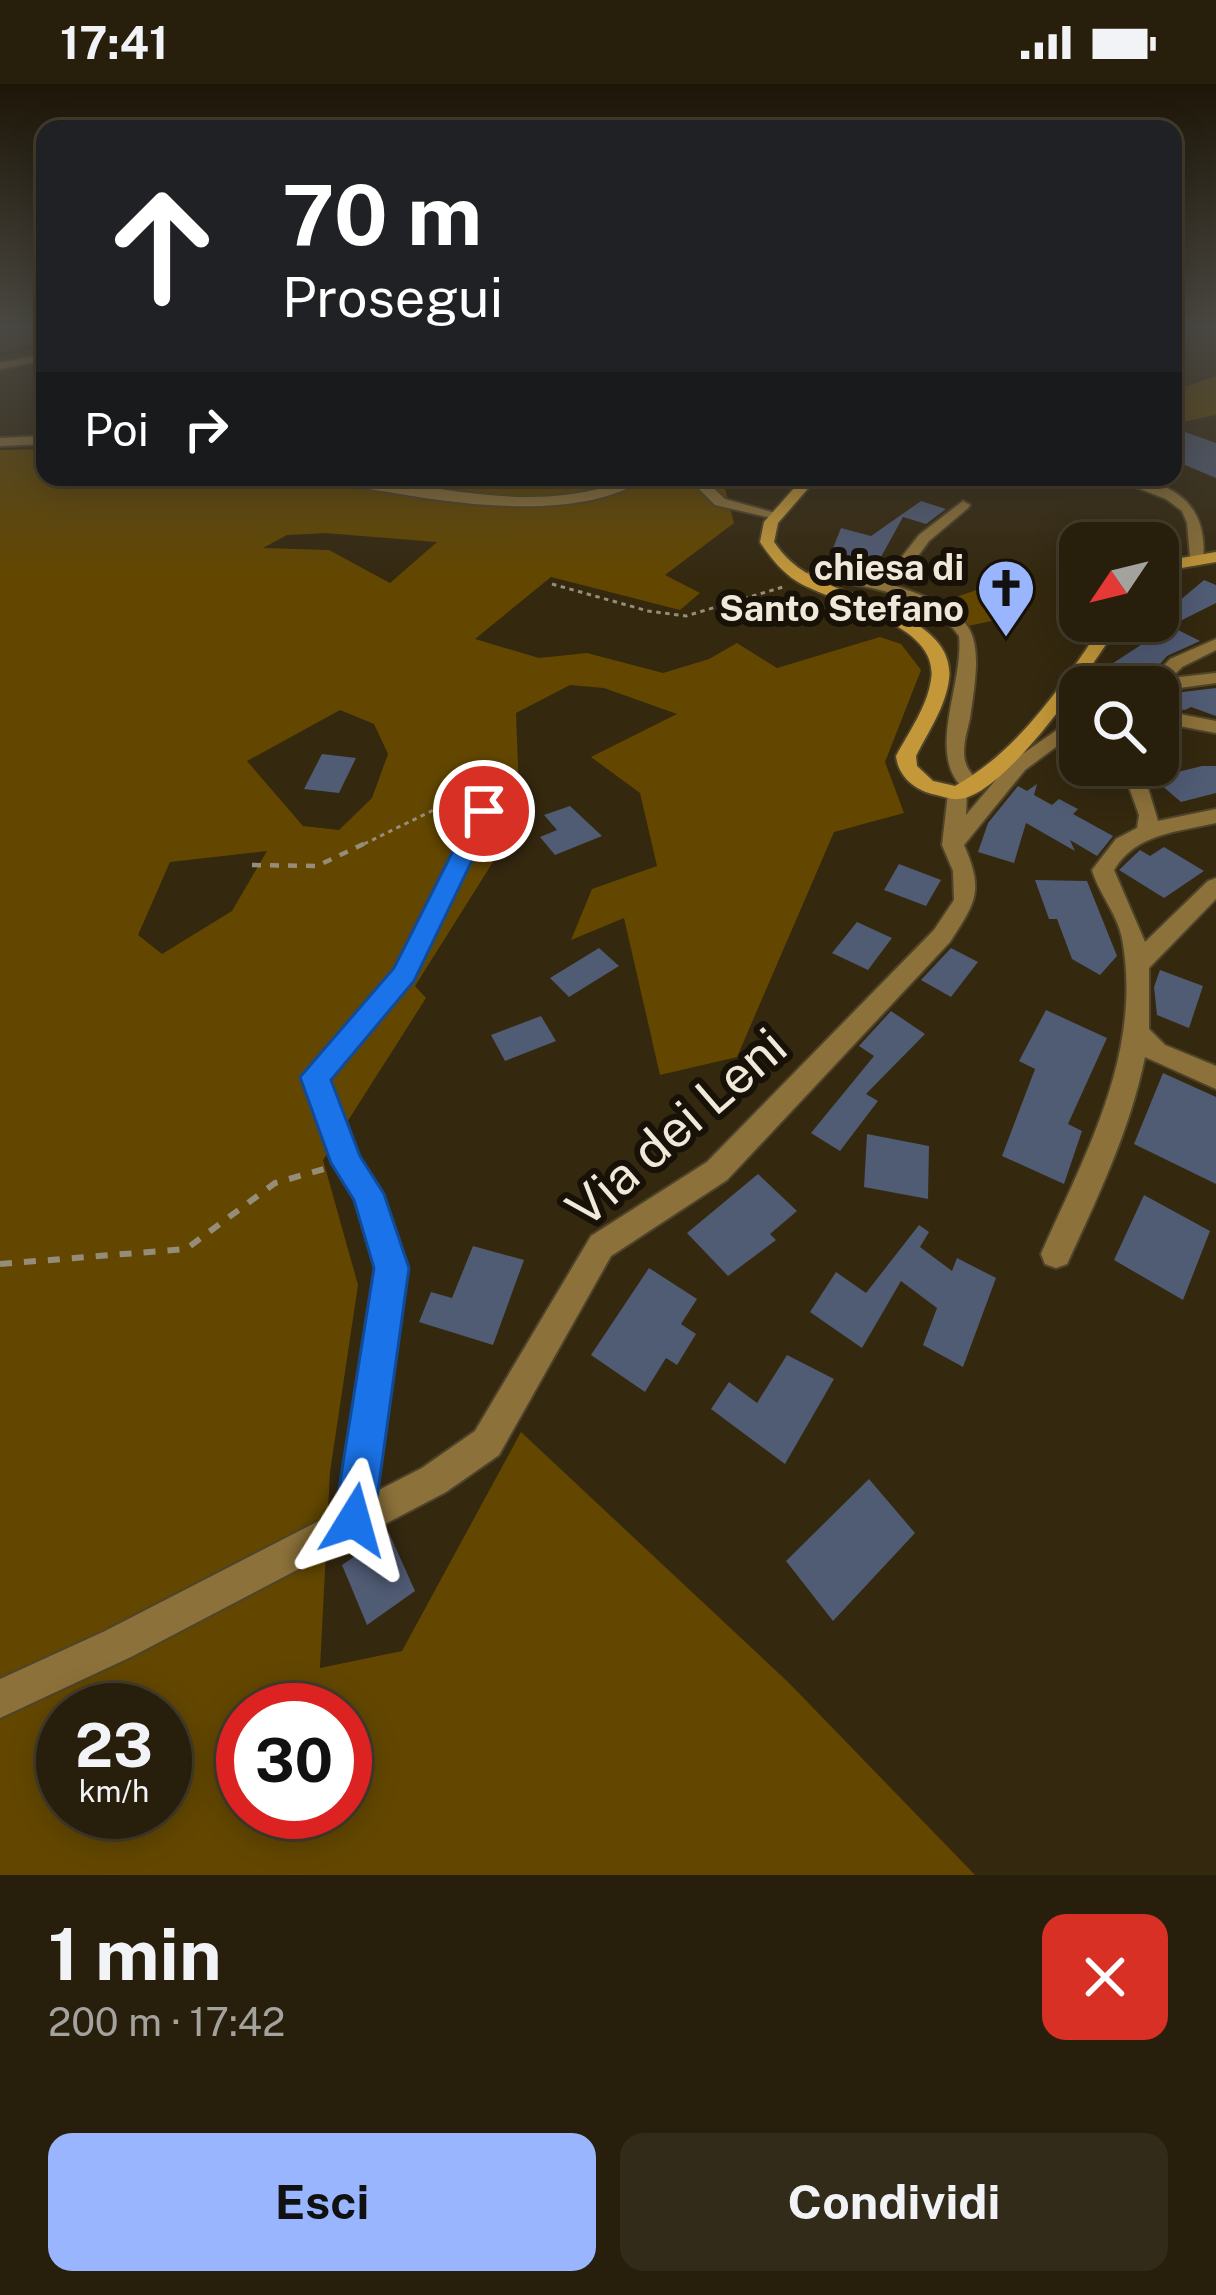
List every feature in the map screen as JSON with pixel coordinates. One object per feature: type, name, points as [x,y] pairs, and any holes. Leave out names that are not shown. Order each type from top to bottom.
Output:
[{"type":"street","points":[[0,442],[36,440]]},
{"type":"street","points":[[387,486],[483,502],[575,495],[620,486]]},
{"type":"street","points":[[703,486],[720,502],[774,519]]},
{"type":"street","points":[[803,486],[774,519],[770,550],[803,580],[892,618],[930,643],[942,665],[940,680],[906,756],[907,768],[926,786],[966,789],[1059,694]]},
{"type":"street","points":[[1142,486],[1189,509],[1207,557]]},
{"type":"street","points":[[885,589],[924,538],[963,506]]},
{"type":"street","points":[[803,580],[824,574],[885,589],[933,606],[966,633],[954,757],[966,789]]},
{"type":"street","points":[[1173,666],[1216,644]]},
{"type":"street","points":[[1179,683],[1216,678]]},
{"type":"street","points":[[1179,720],[1216,727]]},
{"type":"street","points":[[952,845],[1018,766],[1059,735]]},
{"type":"street","points":[[1139,786],[1149,815],[1147,827]]},
{"type":"street","name":"Via dei Leni","points":[[0,1699],[118,1644],[434,1480],[487,1443],[601,1246],[717,1171],[908,975],[965,901],[964,871],[952,845],[966,789]]},
{"type":"street","points":[[354,1520],[392,1268],[368,1194],[346,1163],[315,1077],[404,974],[484,811]]},
{"type":"street","points":[[1056,1254],[1110,1144],[1136,1033],[1129,919],[1103,870],[1147,827],[1216,816]]},
{"type":"street","points":[[1135,967],[1216,886]]},
{"type":"street","points":[[1136,1033],[1156,1052],[1216,1078]]},
{"type":"path","points":[[552,584],[650,612],[698,616],[767,587],[803,580]]},
{"type":"path","points":[[252,865],[317,866],[454,800],[484,811]]},
{"type":"path","points":[[0,1264],[186,1249],[275,1183],[346,1163]]},
{"type":"shaded area","points":[[1182,413],[1216,415],[1182,422]]},
{"type":"shaded area","points":[[36,449],[36,486],[724,486],[734,523],[665,575],[700,593],[680,610],[551,577],[475,639],[539,658],[587,653],[663,673],[709,659],[737,643],[777,668],[880,637],[901,644],[921,670],[885,762],[904,813],[834,832],[737,1057],[660,1075],[624,918],[571,940],[592,889],[657,866],[640,793],[591,757],[677,714],[604,688],[570,685],[516,713],[520,819],[415,986],[426,998],[323,1160],[358,1285],[330,1472],[320,1668],[402,1651],[521,1432],[789,1683],[975,1875],[0,1875],[0,450]],"holes":[[[325,533],[437,542],[390,583],[329,550],[263,548],[287,535]],[[340,710],[374,724],[388,754],[372,798],[339,830],[303,826],[247,761]],[[267,851],[232,911],[162,954],[138,935],[170,862]]]},
{"type":"shaded area","points":[[982,588],[1019,615],[968,626],[939,603]]},
{"type":"building","points":[[1182,433],[1216,443],[1216,478],[1182,464]]},
{"type":"building","points":[[921,501],[946,509],[926,524],[903,517],[871,575],[827,563],[841,528],[871,536]]},
{"type":"building","points":[[1204,580],[1216,585],[1216,603],[1179,622],[1179,601]]},
{"type":"building","points":[[1179,630],[1200,641],[1167,656],[1158,666],[1109,666],[1145,642],[1179,642]]},
{"type":"building","points":[[1216,688],[1216,716],[1191,707],[1179,709],[1179,692]]},
{"type":"building","points":[[322,754],[356,758],[339,793],[304,789]]},
{"type":"building","points":[[1216,766],[1216,793],[1181,802],[1162,786],[1179,786],[1179,772]]},
{"type":"building","points":[[1037,784],[1034,795],[1052,805],[1059,799],[1078,809],[1073,814],[1113,836],[1097,856],[1070,840],[1075,851],[1026,823],[1014,863],[978,852],[988,823],[1018,786],[1027,791]]},
{"type":"building","points":[[570,806],[602,836],[555,855],[540,837],[557,830],[544,815]]},
{"type":"building","points":[[1164,847],[1204,871],[1164,898],[1119,870],[1140,850],[1150,856]]},
{"type":"building","points":[[899,864],[941,880],[926,906],[884,890]]},
{"type":"building","points":[[1035,880],[1087,881],[1117,956],[1100,975],[1072,959],[1057,919],[1049,919]]},
{"type":"building","points":[[857,922],[892,938],[868,970],[832,953]]},
{"type":"building","points":[[599,948],[619,966],[569,997],[550,978]]},
{"type":"building","points":[[951,948],[978,962],[951,997],[921,980]]},
{"type":"building","points":[[1160,970],[1203,986],[1189,1028],[1157,1015],[1154,987]]},
{"type":"building","points":[[1046,1010],[1107,1038],[1068,1124],[1082,1131],[1064,1184],[1002,1156],[1035,1069],[1019,1061]]},
{"type":"building","points":[[891,1011],[925,1034],[866,1094],[878,1101],[840,1151],[811,1133],[874,1056],[859,1046]]},
{"type":"building","points":[[541,1016],[556,1041],[505,1061],[491,1035]]},
{"type":"building","points":[[1163,1073],[1216,1097],[1216,1184],[1134,1144]]},
{"type":"building","points":[[867,1134],[929,1146],[928,1199],[864,1187]]},
{"type":"building","points":[[758,1174],[797,1211],[770,1234],[776,1240],[728,1276],[687,1233]]},
{"type":"building","points":[[1144,1195],[1210,1231],[1183,1300],[1114,1260]]},
{"type":"building","points":[[919,1225],[929,1232],[920,1247],[952,1271],[957,1258],[996,1278],[963,1367],[923,1345],[937,1308],[901,1281],[862,1348],[810,1312],[836,1272],[866,1293]]},
{"type":"building","points":[[473,1246],[524,1260],[493,1345],[419,1322],[431,1292],[452,1298]]},
{"type":"building","points":[[649,1268],[697,1299],[681,1324],[696,1334],[677,1365],[666,1358],[645,1392],[591,1355]]},
{"type":"building","points":[[787,1355],[834,1379],[785,1464],[711,1409],[729,1382],[757,1403]]},
{"type":"building","points":[[869,1479],[915,1533],[833,1621],[786,1561]]},
{"type":"building","points":[[389,1533],[415,1591],[367,1625],[342,1565]]},
{"type":"place","name":"chiesa di Santo Stefano","points":[[1006,639]]},
{"type":"route","points":[[354,1520],[392,1268],[368,1194],[346,1163],[315,1077],[404,974],[484,811]]}]
